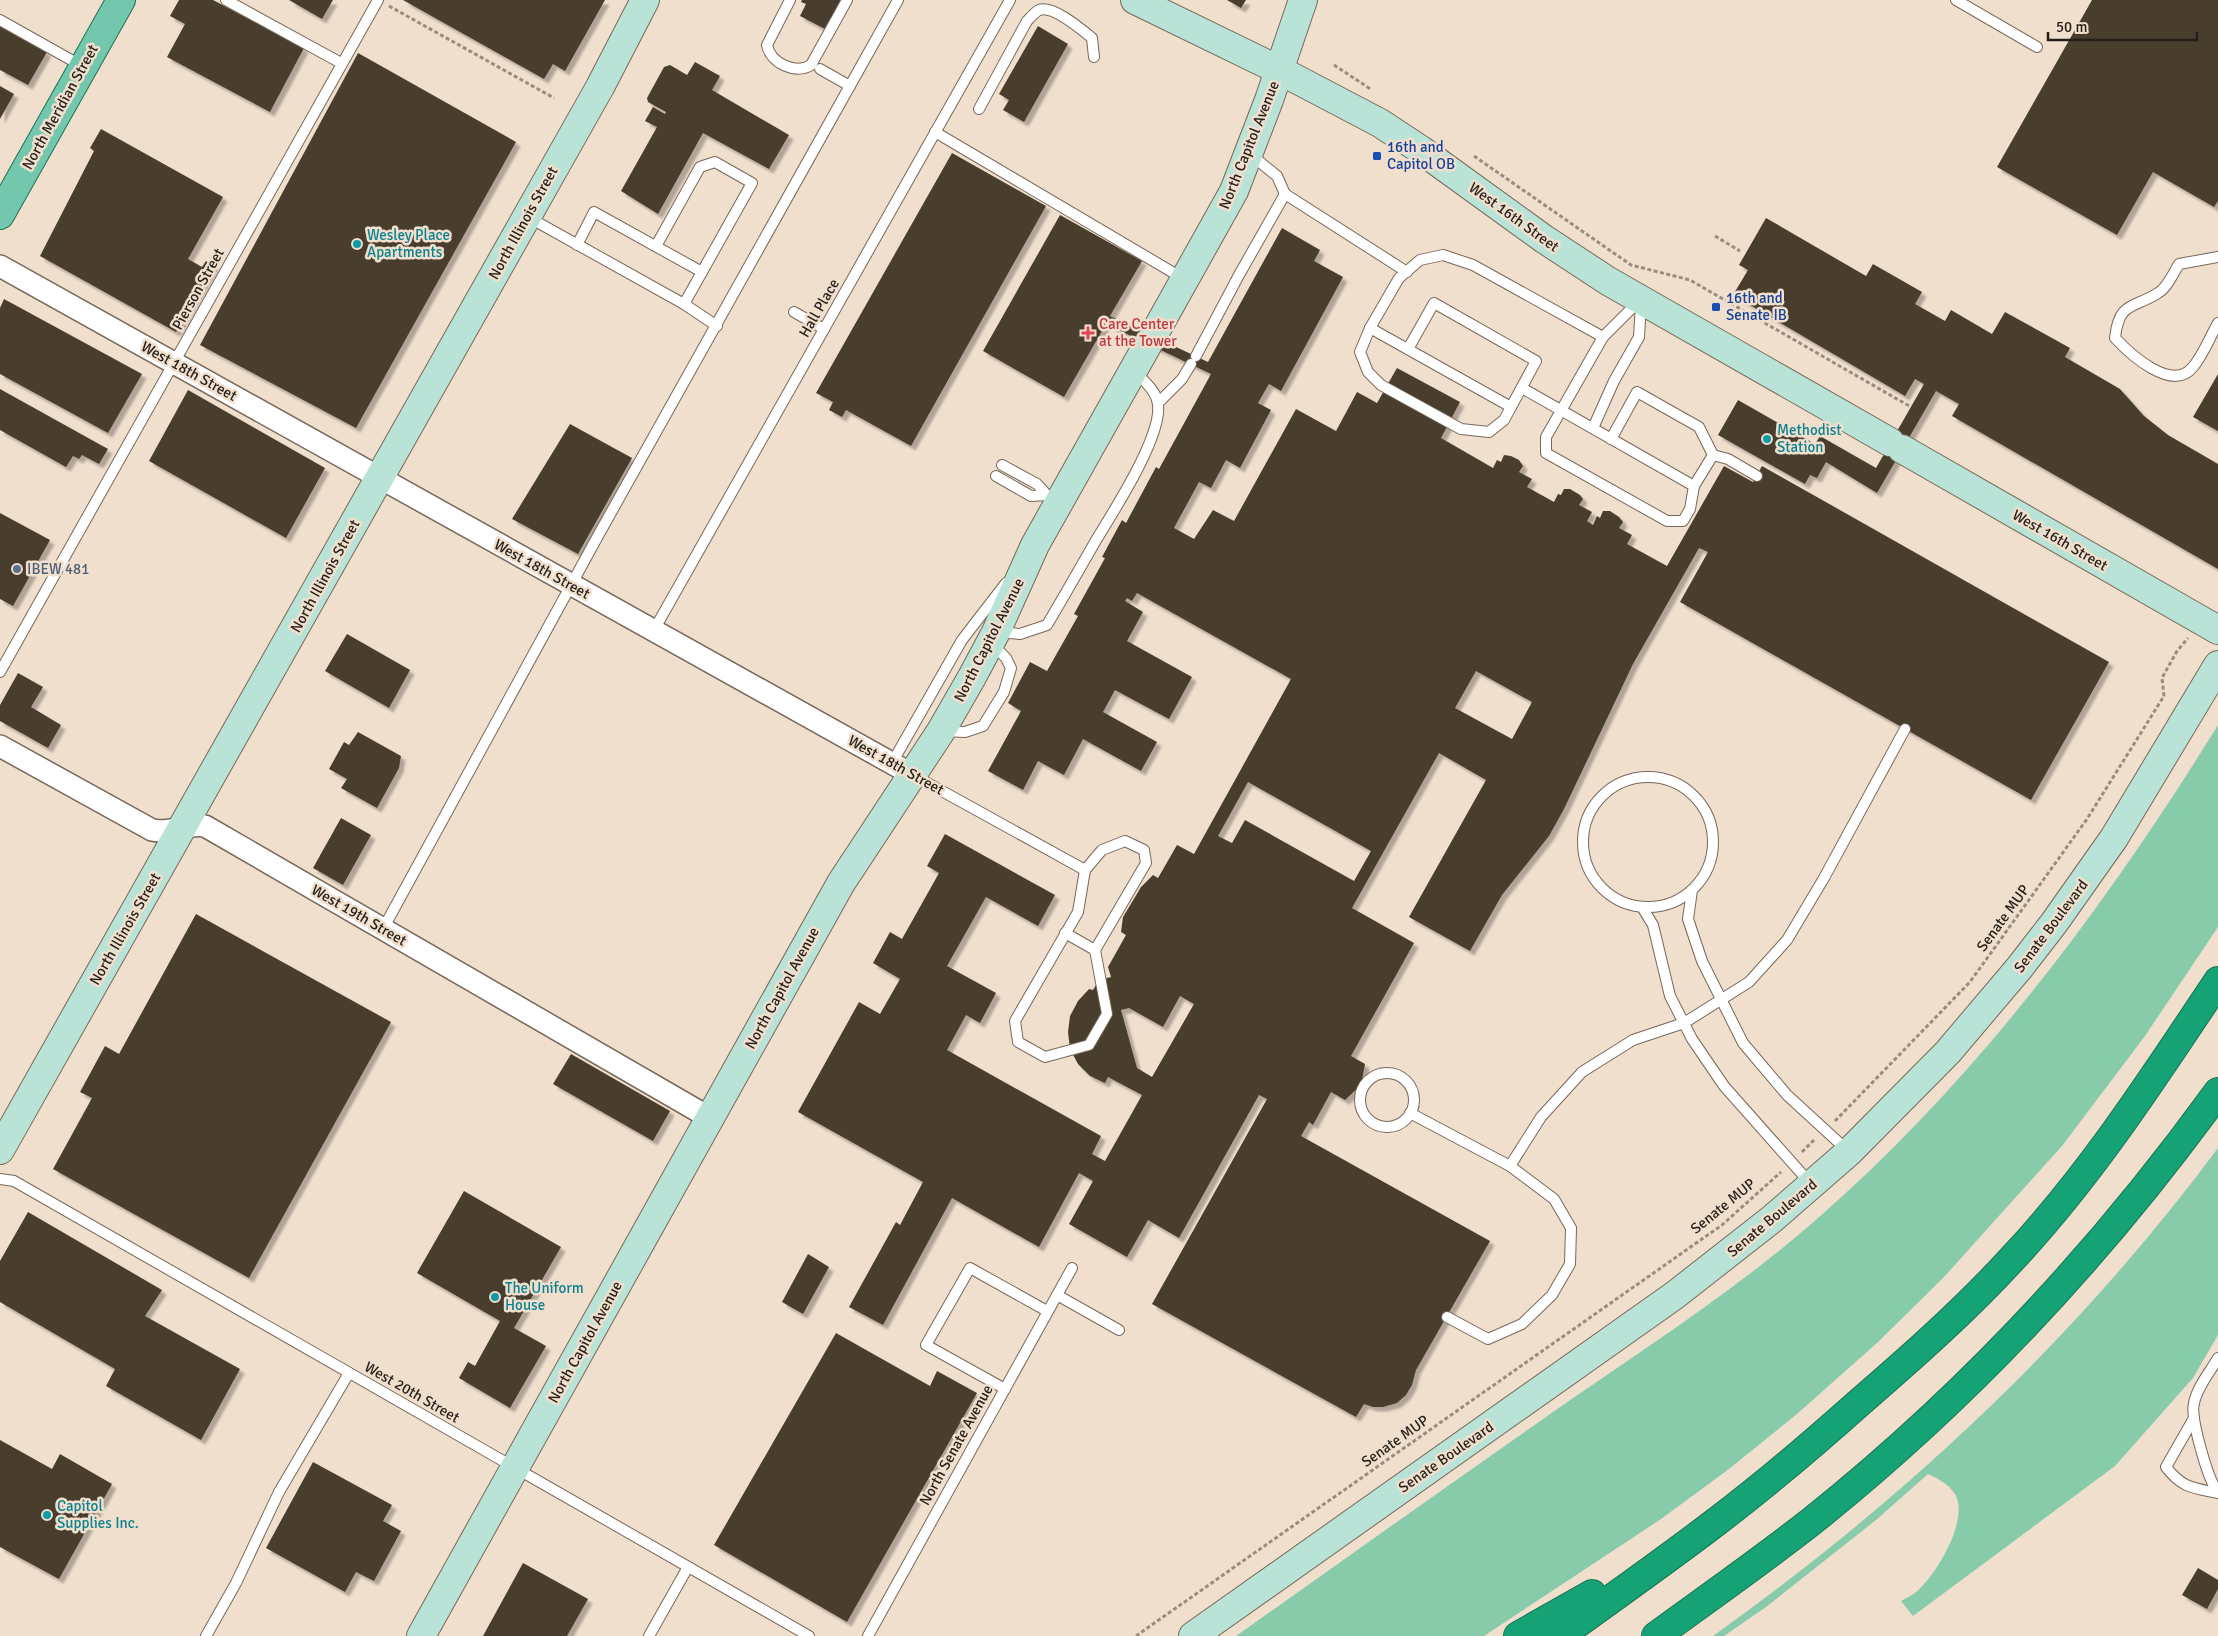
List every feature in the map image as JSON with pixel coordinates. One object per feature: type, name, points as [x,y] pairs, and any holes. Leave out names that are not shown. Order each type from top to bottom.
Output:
[{"type":"highway","points":[[1560,1636],[1714,1524],[1781,1471],[1919,1351],[2010,1261],[2055,1211],[2090,1165],[2143,1092],[2218,981]]},
{"type":"highway","points":[[1656,1636],[1739,1577],[1813,1520],[1872,1470],[1963,1387],[2081,1264],[2160,1169],[2218,1092]]},
{"type":"highway","points":[[1518,1636],[1714,1524]]},
{"type":"main road","name":"North Meridian Street","points":[[0,215],[121,0]]},
{"type":"main road","name":"North Illinois Street","points":[[0,1150],[600,87],[645,0]]},
{"type":"main road","name":"West 16th Street","points":[[1135,0],[1279,70],[1396,133],[1551,244],[1641,300],[2218,630]]},
{"type":"main road","name":"North Capitol Avenue","points":[[421,1636],[841,883],[902,769],[941,731],[993,637],[1035,545],[1053,498],[1134,370],[1234,191],[1249,154],[1303,0]]},
{"type":"main road","name":"Senate Boulevard","points":[[1193,1636],[1720,1262],[1849,1152],[1948,1052],[2003,989],[2054,923],[2114,838],[2218,665]]},
{"type":"street","name":"West 18th Street","points":[[0,266],[902,769]]},
{"type":"street","name":"West 19th Street","points":[[0,746],[152,830],[161,832],[198,825],[205,826],[710,1118]]},
{"type":"lane","points":[[226,0],[341,63]]},
{"type":"lane","name":"Pierson Street","points":[[0,672],[378,0]]},
{"type":"lane","points":[[790,0],[767,45],[768,52],[772,56],[790,68],[798,70],[811,65],[847,0]]},
{"type":"lane","points":[[383,929],[571,585],[898,0]]},
{"type":"lane","name":"Hall Place","points":[[654,630],[1010,0]]},
{"type":"lane","points":[[1956,0],[2037,47]]},
{"type":"lane","points":[[979,109],[1027,21],[1038,10],[1049,9],[1078,26],[1092,38],[1094,57]]},
{"type":"lane","points":[[0,20],[83,67]]},
{"type":"lane","points":[[820,69],[850,86]]},
{"type":"lane","points":[[935,132],[980,164],[1185,280]]},
{"type":"lane","points":[[1249,154],[1277,176],[1285,194],[1407,272]]},
{"type":"lane","points":[[656,246],[700,167],[715,162],[752,182],[684,304]]},
{"type":"lane","points":[[1158,403],[1182,379],[1194,360],[1285,194]]},
{"type":"lane","points":[[577,245],[594,212],[702,272]]},
{"type":"lane","points":[[527,217],[684,304],[717,326]]},
{"type":"lane","points":[[1408,349],[1434,303],[1536,361],[1504,420],[1489,432],[1461,428],[1381,385],[1368,372],[1360,352],[1370,328],[1399,278],[1420,260],[1444,255],[1473,265],[1603,337]]},
{"type":"lane","points":[[2218,257],[2179,264],[2160,293],[2130,306],[2117,320],[2115,338],[2131,356],[2167,376],[2181,376],[2192,368],[2218,323]]},
{"type":"lane","points":[[1641,300],[1603,337],[1546,437],[1546,453],[1668,521],[1683,521],[1690,509],[1694,486],[1713,455]]},
{"type":"lane","points":[[1593,428],[1614,381],[1639,337],[1641,300]]},
{"type":"lane","points":[[794,312],[824,329]]},
{"type":"lane","points":[[1370,328],[1511,407]]},
{"type":"lane","points":[[941,731],[965,732],[983,726],[1004,692],[1011,668],[993,637],[1020,634],[1047,625],[1128,487],[1153,434],[1158,416],[1158,403],[1155,394],[1134,370]]},
{"type":"lane","points":[[1522,388],[1694,486]]},
{"type":"lane","points":[[1611,439],[1637,392],[1698,427],[1713,455],[1728,460],[1756,476]]},
{"type":"lane","points":[[1002,465],[1037,484],[1053,498]]},
{"type":"lane","points":[[996,476],[1031,496],[1053,498]]},
{"type":"lane","points":[[902,769],[962,640],[1035,545]]},
{"type":"lane","points":[[1510,1166],[1541,1117],[1582,1072],[1633,1040],[1684,1023],[1749,982],[1787,940],[1824,878],[1905,729]]},
{"type":"lane","name":"West 18th Street","points":[[902,769],[1085,870]]},
{"type":"lane","points":[[1637,778],[1657,778],[1677,784],[1694,796],[1706,814],[1712,833],[1712,854],[1704,874],[1692,890],[1677,900],[1660,906],[1642,907],[1622,902],[1604,891],[1591,874],[1584,855],[1583,834],[1588,814],[1600,797],[1617,785],[1637,778]]},
{"type":"lane","points":[[1125,841],[1144,850],[1146,863],[1095,950],[1107,1014],[1089,1045],[1045,1058],[1018,1042],[1015,1021],[1078,912],[1085,870],[1102,850],[1125,841]]},
{"type":"lane","points":[[1692,890],[1688,919],[1702,961],[1743,1043],[1787,1095],[1849,1152]]},
{"type":"lane","points":[[1642,907],[1652,925],[1670,996],[1692,1039],[1724,1086],[1812,1185]]},
{"type":"lane","points":[[1066,933],[1095,950]]},
{"type":"lane","points":[[1381,1074],[1398,1076],[1405,1080],[1413,1096],[1410,1113],[1404,1120],[1388,1127],[1372,1122],[1365,1116],[1360,1099],[1366,1083],[1381,1074]]},
{"type":"lane","points":[[1410,1113],[1510,1166],[1554,1199],[1571,1228],[1570,1264],[1552,1295],[1522,1324],[1488,1339],[1447,1317]]},
{"type":"lane","name":"West 20th Street","points":[[0,1179],[14,1181],[809,1636]]},
{"type":"lane","points":[[1004,1389],[926,1345],[970,1268],[1047,1311]]},
{"type":"lane","name":"North Senate Avenue","points":[[868,1636],[1072,1268]]},
{"type":"lane","points":[[1057,1295],[1119,1330]]},
{"type":"lane","points":[[2218,1358],[2197,1393],[2193,1404],[2194,1418],[2202,1450],[2210,1478],[2218,1492]]},
{"type":"lane","points":[[206,1636],[236,1583],[279,1492],[349,1373]]},
{"type":"lane","points":[[2194,1418],[2166,1467],[2176,1480],[2194,1488],[2218,1492]]},
{"type":"lane","points":[[649,1636],[688,1567]]},
{"type":"path","points":[[378,0],[554,98]]},
{"type":"path","points":[[1334,66],[1376,92]]},
{"type":"path","points":[[1467,152],[1631,265],[1690,280],[1911,407]]},
{"type":"path","points":[[1715,236],[1740,251]]},
{"type":"path","name":"Senate MUP","points":[[1136,1636],[1722,1225],[1825,1130],[1970,982],[2087,819],[2164,696],[2162,678],[2177,651]]},
{"type":"green space","points":[[2218,725],[2218,927],[2145,1036],[2062,1146],[1944,1277],[1877,1343],[1797,1414],[1729,1469],[1661,1519],[1484,1636],[1236,1636],[1754,1271],[1817,1219],[1876,1165],[1932,1108],[2036,987],[2131,859]]},
{"type":"green space","points":[[2218,1148],[2218,1335],[2193,1378],[2115,1466],[1913,1616],[1901,1601],[1915,1593],[1932,1574],[1948,1547],[1958,1518],[1958,1505],[1955,1494],[1943,1482],[1928,1474],[1876,1520],[1766,1607],[1724,1636],[1713,1636],[1853,1529],[1985,1412],[2047,1350],[2107,1285],[2164,1218]]},
{"type":"building","points":[[179,0],[213,0],[304,48],[270,112],[167,57],[185,24],[170,16]]},
{"type":"building","points":[[289,0],[333,0],[322,19]]},
{"type":"building","points":[[403,0],[605,0],[565,71],[553,64],[544,79]]},
{"type":"building","points":[[802,0],[842,0],[825,29],[800,16],[806,4],[801,2]]},
{"type":"building","points":[[1227,0],[1246,0],[1241,8]]},
{"type":"building","points":[[2092,0],[2218,0],[2218,201],[2214,207],[2153,172],[2117,235],[1997,167]]},
{"type":"building","points":[[0,26],[47,52],[28,85],[0,70]]},
{"type":"building","points":[[1038,26],[1068,44],[1024,122],[1003,110],[1009,100],[999,94]]},
{"type":"building","name":"Wesley Place Apartments","points":[[358,53],[516,142],[356,428],[200,345]]},
{"type":"building","points":[[695,62],[720,76],[712,90],[789,135],[769,169],[703,133],[658,214],[621,191],[657,127],[645,121],[653,107],[665,114],[666,112],[648,102],[647,98],[664,67],[670,65],[687,75]]},
{"type":"building","points":[[0,86],[14,94],[0,119]]},
{"type":"building","points":[[101,129],[223,197],[188,259],[202,267],[206,261],[214,265],[176,332],[40,256],[94,151],[90,148]]},
{"type":"building","points":[[952,153],[1046,206],[911,446],[846,410],[842,417],[829,410],[833,402],[816,393]]},
{"type":"building","points":[[1060,215],[1142,261],[1110,316],[1208,362],[1282,228],[1320,250],[1314,261],[1343,277],[1281,391],[1269,384],[1258,403],[1271,410],[1240,468],[1226,460],[1211,488],[1199,482],[1174,528],[1194,539],[1213,510],[1234,521],[1296,409],[1336,431],[1357,392],[1377,403],[1397,368],[1460,402],[1441,438],[1493,468],[1497,460],[1501,462],[1504,455],[1519,460],[1523,466],[1519,472],[1532,479],[1527,487],[1554,502],[1558,494],[1561,495],[1564,489],[1570,489],[1583,499],[1579,505],[1592,512],[1587,521],[1593,525],[1597,516],[1600,518],[1603,511],[1610,511],[1623,522],[1619,528],[1632,535],[1627,544],[1667,566],[1724,466],[1753,482],[1762,466],[2109,662],[2031,800],[1680,602],[1708,552],[1699,548],[1633,664],[1564,809],[1549,836],[1502,895],[1470,951],[1409,917],[1486,780],[1439,753],[1352,908],[1414,943],[1351,1056],[1365,1064],[1361,1085],[1345,1100],[1331,1092],[1313,1125],[1309,1122],[1301,1136],[1490,1241],[1416,1370],[1412,1385],[1406,1395],[1397,1403],[1383,1407],[1373,1407],[1364,1404],[1356,1417],[1152,1304],[1267,1099],[1259,1095],[1179,1238],[1148,1220],[1127,1257],[1069,1224],[1093,1181],[1079,1173],[1039,1247],[952,1198],[883,1325],[849,1307],[896,1222],[900,1225],[923,1182],[798,1112],[859,1002],[880,1014],[900,979],[873,963],[890,932],[902,939],[939,873],[927,866],[945,834],[1055,895],[1038,926],[986,897],[947,966],[996,993],[980,1023],[966,1015],[947,1050],[1101,1136],[1092,1154],[1105,1161],[1142,1095],[1108,1077],[1105,1083],[1090,1076],[1078,1064],[1070,1049],[1068,1032],[1070,1016],[1078,1001],[1089,989],[1093,990],[1099,980],[1111,977],[1108,967],[1126,935],[1121,932],[1123,917],[1141,887],[1153,875],[1158,878],[1177,845],[1194,854],[1291,679],[1137,593],[1132,601],[1127,598],[1125,601],[1143,612],[1127,641],[1192,677],[1169,719],[1115,690],[1103,712],[1157,742],[1141,771],[1083,739],[1064,775],[1038,761],[1023,790],[988,771],[1021,711],[1008,703],[1030,662],[1047,671],[1078,616],[1074,614],[1105,558],[1102,557],[1122,520],[1126,523],[1156,467],[1159,469],[1211,374],[1106,324],[1064,397],[983,351]],"holes":[[[1476,671],[1532,702],[1512,739],[1455,708]],[[1248,782],[1371,851],[1354,881],[1245,820],[1232,843],[1218,836]],[[1180,996],[1194,1004],[1152,1077],[1137,1068],[1121,1010],[1129,1008],[1163,1027]]]},
{"type":"building","points":[[1766,218],[1866,276],[1873,264],[1922,292],[1915,304],[1945,321],[1951,310],[1992,334],[2005,312],[2070,348],[2065,357],[2120,389],[2144,416],[2168,435],[2218,464],[2218,569],[1952,416],[1959,404],[1936,391],[1877,493],[1826,462],[1817,478],[1810,475],[1805,484],[1718,435],[1738,400],[1815,444],[1820,436],[1876,468],[1924,384],[1915,379],[1905,396],[1733,295],[1748,270],[1739,265]]},
{"type":"building","points":[[4,299],[142,374],[108,433],[0,374],[0,308]]},
{"type":"building","points":[[2218,374],[2218,431],[2193,417]]},
{"type":"building","points":[[0,389],[108,449],[99,464],[82,455],[79,459],[73,456],[66,467],[0,430]]},
{"type":"building","points":[[188,390],[325,468],[286,538],[149,461]]},
{"type":"building","points":[[570,424],[632,458],[578,554],[512,519]]},
{"type":"building","name":"IBEW 481","points":[[0,513],[50,540],[13,606],[0,599]]},
{"type":"building","points":[[347,634],[410,670],[389,708],[325,671]]},
{"type":"building","points":[[18,673],[43,687],[31,707],[61,725],[48,748],[0,721],[0,705]]},
{"type":"building","points":[[358,732],[401,756],[399,768],[377,808],[341,788],[347,779],[329,769],[344,742],[349,745]]},
{"type":"building","points":[[341,818],[371,835],[343,885],[313,868]]},
{"type":"building","points":[[196,914],[391,1022],[249,1278],[53,1169],[92,1098],[80,1092],[105,1046],[119,1054]]},
{"type":"building","points":[[571,1054],[670,1111],[653,1141],[553,1084]]},
{"type":"building","name":"The Uniform House","points":[[464,1191],[561,1247],[514,1328],[546,1346],[510,1408],[459,1378],[468,1362],[475,1366],[500,1321],[417,1273]]},
{"type":"building","points":[[28,1212],[162,1290],[145,1316],[240,1369],[201,1440],[106,1386],[115,1369],[0,1302],[0,1261]]},
{"type":"building","points":[[808,1254],[829,1267],[803,1314],[782,1302]]},
{"type":"building","points":[[836,1333],[930,1386],[937,1371],[977,1393],[847,1622],[714,1545]]},
{"type":"building","name":"Capitol Supplies Inc.","points":[[0,1440],[52,1469],[60,1454],[112,1484],[59,1579],[0,1547]]},
{"type":"building","points":[[313,1462],[392,1505],[383,1521],[401,1531],[374,1581],[356,1572],[345,1592],[266,1548]]},
{"type":"building","points":[[523,1563],[588,1599],[567,1636],[483,1636]]},
{"type":"building","points":[[2198,1568],[2218,1580],[2218,1589],[2207,1609],[2182,1595]]},
{"type":"place","name":"16th and Capitol OB","points":[[1377,156]]},
{"type":"place","name":"Wesley Place Apartments","points":[[357,244]]},
{"type":"place","name":"16th and Senate IB","points":[[1716,307]]},
{"type":"place","name":"Care Center at the Tower","points":[[1088,333]]},
{"type":"place","name":"Methodist Station","points":[[1767,439]]},
{"type":"place","name":"IBEW 481","points":[[17,569]]},
{"type":"place","name":"The Uniform House","points":[[495,1297]]},
{"type":"place","name":"Capitol Supplies Inc.","points":[[47,1515]]}]
